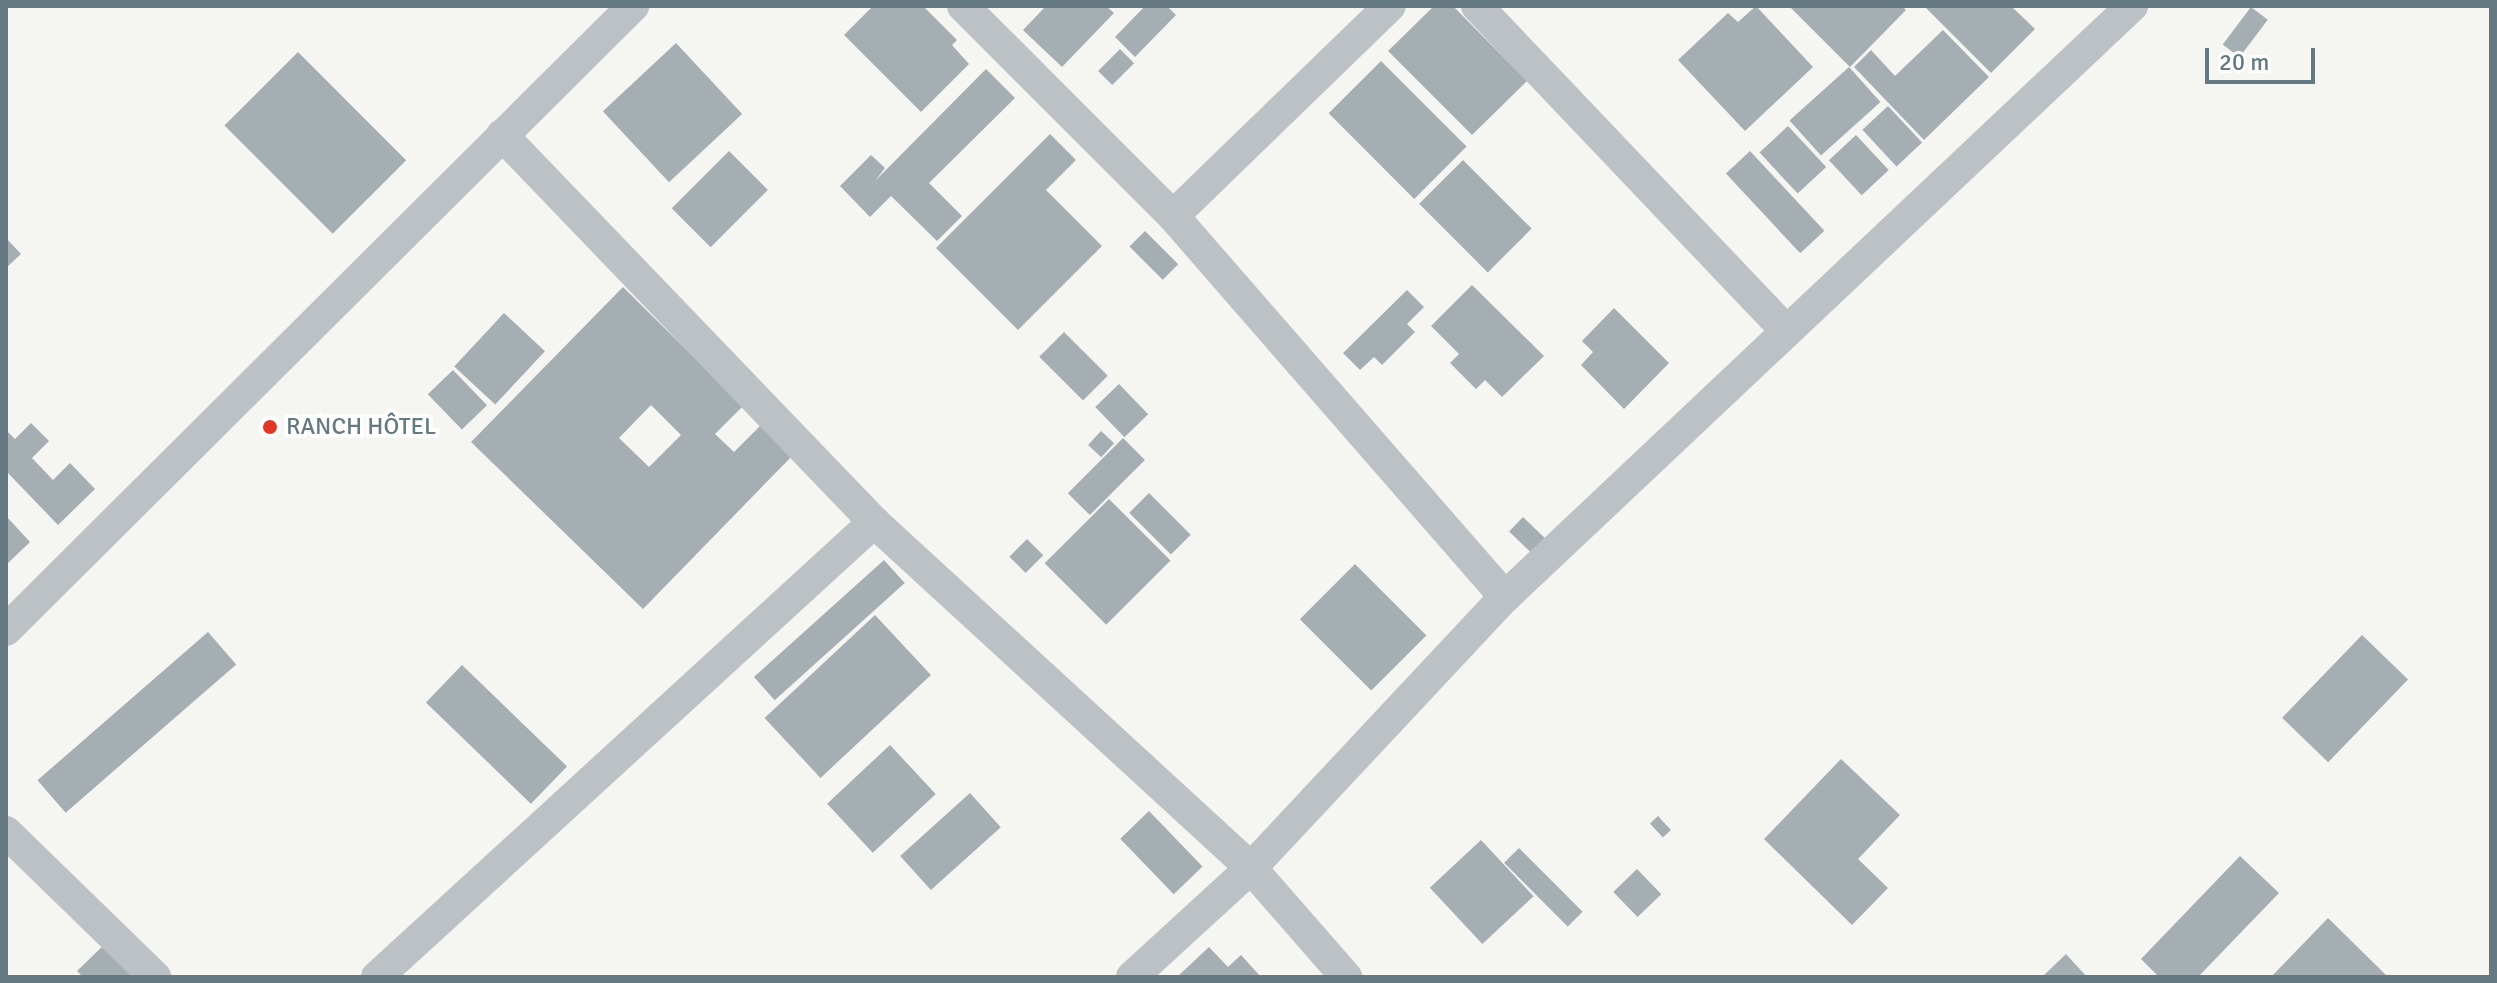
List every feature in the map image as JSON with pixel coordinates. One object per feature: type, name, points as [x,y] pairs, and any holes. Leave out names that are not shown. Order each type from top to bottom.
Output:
[{"type":"street","points":[[6,630],[633,6]]},
{"type":"street","points":[[963,6],[1173,216],[1505,597]]},
{"type":"street","points":[[1173,216],[1390,6]]},
{"type":"street","points":[[1477,6],[1785,329]]},
{"type":"street","points":[[1132,977],[1251,868],[1505,597],[1785,329],[2132,6]]},
{"type":"street","points":[[502,135],[874,522],[1251,868],[1346,977]]},
{"type":"street","points":[[377,977],[874,522]]},
{"type":"street","points":[[6,832],[155,977]]},
{"type":"building","points":[[873,6],[923,6],[957,40],[952,45],[969,64],[921,112],[844,35]]},
{"type":"building","points":[[1046,6],[1106,6],[1114,13],[1062,67],[1023,30]]},
{"type":"building","points":[[1145,6],[1167,6],[1176,15],[1135,57],[1115,37]]},
{"type":"building","points":[[1434,6],[1453,6],[1527,81],[1472,135],[1388,51]]},
{"type":"building","points":[[1756,6],[1813,67],[1745,131],[1678,60],[1728,13],[1738,22]]},
{"type":"building","points":[[1789,6],[1902,6],[1906,10],[1850,67]]},
{"type":"building","points":[[1924,6],[2011,6],[2035,29],[1991,73]]},
{"type":"building","points":[[2251,7],[2268,20],[2239,57],[2223,45]]},
{"type":"building","points":[[1943,30],[1989,77],[1924,140],[1854,67],[1871,50],[1895,76]]},
{"type":"building","points":[[676,43],[742,114],[669,182],[603,111]]},
{"type":"building","points":[[1120,49],[1134,63],[1112,85],[1098,71]]},
{"type":"building","points":[[298,52],[406,160],[333,234],[224,126]]},
{"type":"building","points":[[1381,61],[1467,147],[1414,199],[1329,113]]},
{"type":"building","points":[[1849,67],[1880,102],[1821,155],[1790,121]]},
{"type":"building","points":[[986,69],[1015,98],[929,183],[962,216],[937,241],[891,196],[870,217],[840,186],[871,155],[885,168],[875,181]]},
{"type":"building","points":[[1888,106],[1922,143],[1897,166],[1862,130]]},
{"type":"building","points":[[1788,126],[1826,167],[1798,194],[1759,153]]},
{"type":"building","points":[[1050,134],[1076,160],[1046,190],[1102,246],[1018,330],[936,248]]},
{"type":"building","points":[[1856,135],[1889,170],[1862,195],[1829,160]]},
{"type":"building","points":[[729,151],[768,190],[711,247],[672,208]]},
{"type":"building","points":[[1750,151],[1824,231],[1800,253],[1726,174]]},
{"type":"building","points":[[1463,160],[1532,229],[1488,272],[1419,204]]},
{"type":"building","points":[[1145,231],[1178,264],[1163,280],[1129,247]]},
{"type":"building","points":[[6,238],[21,254],[6,268]]},
{"type":"building","points":[[1472,285],[1544,356],[1502,397],[1485,380],[1476,389],[1450,363],[1459,354],[1431,326]]},
{"type":"building","points":[[623,287],[743,406],[715,434],[734,452],[762,424],[794,454],[643,609],[471,442]],"holes":[[[651,405],[681,435],[649,467],[619,438]]]},
{"type":"building","points":[[1407,290],[1424,307],[1407,324],[1415,332],[1382,365],[1374,357],[1360,370],[1343,353]]},
{"type":"building","points":[[1614,308],[1669,363],[1624,409],[1581,365],[1593,352],[1582,341]]},
{"type":"building","points":[[504,313],[545,351],[495,405],[454,366]]},
{"type":"building","points":[[1064,332],[1108,376],[1083,401],[1039,357]]},
{"type":"building","points":[[453,370],[487,405],[462,430],[428,394]]},
{"type":"building","points":[[1119,384],[1148,414],[1124,437],[1095,407]]},
{"type":"building","points":[[31,423],[49,441],[32,458],[53,480],[70,463],[95,489],[58,525],[6,471],[6,430],[15,439]]},
{"type":"building","points":[[1101,431],[1114,443],[1101,457],[1088,445]]},
{"type":"building","points":[[1123,438],[1145,460],[1090,515],[1068,493]]},
{"type":"building","points":[[1149,493],[1191,535],[1171,555],[1129,513]]},
{"type":"building","points":[[1109,499],[1171,561],[1106,625],[1045,563]]},
{"type":"building","points":[[6,516],[30,542],[6,565]]},
{"type":"building","points":[[1523,517],[1551,544],[1537,558],[1509,531]]},
{"type":"building","points":[[1027,539],[1043,555],[1026,573],[1009,557]]},
{"type":"building","points":[[884,560],[905,583],[775,700],[754,677]]},
{"type":"building","points":[[1355,564],[1426,635],[1371,691],[1300,619]]},
{"type":"building","points":[[875,615],[931,675],[820,778],[765,718]]},
{"type":"building","points":[[208,632],[236,664],[66,813],[37,780]]},
{"type":"building","points":[[2362,635],[2408,679],[2328,762],[2282,718]]},
{"type":"building","points":[[462,665],[567,766],[531,804],[426,702]]},
{"type":"building","points":[[890,745],[936,794],[873,853],[827,804]]},
{"type":"building","points":[[1841,759],[1900,815],[1858,859],[1888,888],[1852,925],[1764,839]]},
{"type":"building","points":[[970,793],[1001,827],[931,890],[900,856]]},
{"type":"building","points":[[1149,811],[1202,866],[1174,894],[1120,839]]},
{"type":"building","points":[[1658,816],[1671,830],[1663,837],[1650,824]]},
{"type":"building","points":[[1481,840],[1534,896],[1482,944],[1430,888]]},
{"type":"building","points":[[1519,848],[1583,912],[1568,926],[1504,863]]},
{"type":"building","points":[[2240,856],[2279,893],[2198,977],[2159,977],[2141,959]]},
{"type":"building","points":[[1637,869],[1661,894],[1638,917],[1613,892]]},
{"type":"building","points":[[2328,918],[2388,977],[2271,977]]},
{"type":"building","points":[[108,941],[135,977],[83,977],[77,971]]},
{"type":"building","points":[[1209,947],[1228,967],[1241,955],[1261,977],[1177,977]]},
{"type":"building","points":[[2066,954],[2087,977],[2042,977]]},
{"type":"place","name":"RANCH HÔTEL","points":[[270,427]]}]
